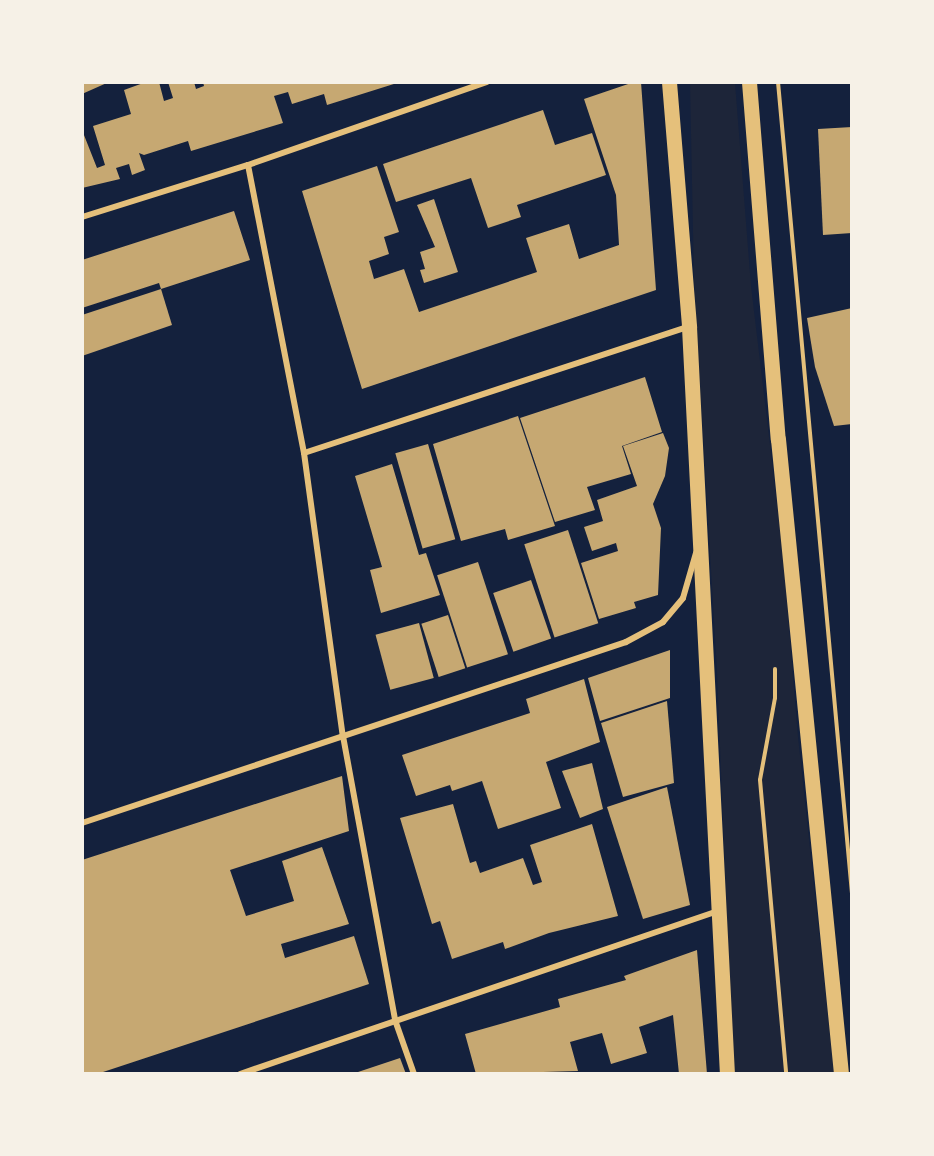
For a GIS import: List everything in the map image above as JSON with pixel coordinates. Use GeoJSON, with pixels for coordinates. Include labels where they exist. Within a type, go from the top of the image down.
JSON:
{"type":"FeatureCollection","features":[{"type":"Feature","properties":{"kind":"main road"},"geometry":{"type":"LineString","coordinates":[[669,82],[689,327],[727,1074]]}},
{"type":"Feature","properties":{"kind":"main road"},"geometry":{"type":"LineString","coordinates":[[749,82],[778,439],[841,1074]]}},
{"type":"Feature","properties":{"kind":"street"},"geometry":{"type":"LineString","coordinates":[[82,217],[248,165],[483,83]]}},
{"type":"Feature","properties":{"kind":"street"},"geometry":{"type":"LineString","coordinates":[[248,165],[304,453],[343,735],[395,1020],[414,1074]]}},
{"type":"Feature","properties":{"kind":"street"},"geometry":{"type":"LineString","coordinates":[[304,453],[689,327]]}},
{"type":"Feature","properties":{"kind":"street"},"geometry":{"type":"LineString","coordinates":[[82,823],[626,642],[654,627],[683,598],[700,538]]}},
{"type":"Feature","properties":{"kind":"street"},"geometry":{"type":"LineString","coordinates":[[240,1074],[718,911]]}},
{"type":"Feature","properties":{"kind":"path"},"geometry":{"type":"LineString","coordinates":[[777,82],[852,894]]}},
{"type":"Feature","properties":{"kind":"path"},"geometry":{"type":"LineString","coordinates":[[774,663],[775,698],[760,780],[786,1074]]}},
{"type":"Feature","properties":{"kind":"shaded area"},"geometry":{"type":"Polygon","coordinates":[[[690,83],[735,83],[751,286],[783,554],[798,737],[834,1073],[733,1073],[717,671],[694,281],[690,83]]]}},
{"type":"Feature","properties":{"kind":"building"},"geometry":{"type":"Polygon","coordinates":[[[82,82],[109,82],[82,94],[82,82]]]}},
{"type":"Feature","properties":{"kind":"building"},"geometry":{"type":"Polygon","coordinates":[[[146,82],[159,82],[164,101],[173,98],[168,82],[194,82],[196,89],[204,86],[203,82],[397,83],[327,105],[324,94],[292,104],[288,92],[274,96],[283,123],[191,151],[188,141],[144,155],[139,153],[145,170],[132,175],[129,164],[116,168],[120,179],[82,188],[82,130],[97,168],[105,165],[93,126],[131,114],[124,90],[146,82]]]}},
{"type":"Feature","properties":{"kind":"building"},"geometry":{"type":"Polygon","coordinates":[[[634,82],[641,82],[656,290],[362,389],[302,191],[377,166],[399,232],[384,237],[389,254],[369,261],[374,279],[404,269],[419,312],[537,272],[526,238],[569,224],[579,259],[619,245],[616,195],[584,99],[634,82]]]}},
{"type":"Feature","properties":{"kind":"building"},"geometry":{"type":"Polygon","coordinates":[[[543,110],[555,145],[592,133],[606,175],[517,205],[521,217],[488,228],[471,178],[396,202],[383,164],[543,110]]]}},
{"type":"Feature","properties":{"kind":"building"},"geometry":{"type":"Polygon","coordinates":[[[852,127],[852,233],[823,235],[818,129],[852,127]]]}},
{"type":"Feature","properties":{"kind":"building"},"geometry":{"type":"Polygon","coordinates":[[[434,199],[458,272],[424,283],[420,270],[425,269],[420,252],[435,247],[417,205],[434,199]]]}},
{"type":"Feature","properties":{"kind":"building"},"geometry":{"type":"Polygon","coordinates":[[[234,211],[250,260],[161,289],[159,283],[82,308],[82,260],[234,211]]]}},
{"type":"Feature","properties":{"kind":"building"},"geometry":{"type":"Polygon","coordinates":[[[161,289],[172,325],[82,356],[82,315],[161,289]]]}},
{"type":"Feature","properties":{"kind":"building"},"geometry":{"type":"Polygon","coordinates":[[[852,308],[852,424],[834,426],[815,367],[807,318],[852,308]]]}},
{"type":"Feature","properties":{"kind":"building"},"geometry":{"type":"Polygon","coordinates":[[[645,377],[662,432],[622,446],[631,474],[587,487],[595,510],[555,522],[520,418],[645,377]]]}},
{"type":"Feature","properties":{"kind":"building"},"geometry":{"type":"Polygon","coordinates":[[[518,416],[555,526],[508,540],[505,529],[461,541],[433,444],[518,416]]]}},
{"type":"Feature","properties":{"kind":"building"},"geometry":{"type":"Polygon","coordinates":[[[663,433],[669,448],[665,476],[653,504],[661,528],[658,595],[634,602],[636,608],[599,619],[581,563],[618,551],[616,543],[592,551],[584,527],[603,521],[597,500],[637,486],[623,446],[663,433]]]}},
{"type":"Feature","properties":{"kind":"building"},"geometry":{"type":"Polygon","coordinates":[[[428,444],[455,539],[423,549],[395,453],[428,444]]]}},
{"type":"Feature","properties":{"kind":"building"},"geometry":{"type":"Polygon","coordinates":[[[392,464],[419,555],[426,553],[440,595],[381,613],[370,570],[382,567],[355,476],[392,464]]]}},
{"type":"Feature","properties":{"kind":"building"},"geometry":{"type":"Polygon","coordinates":[[[568,530],[598,623],[555,637],[524,544],[568,530]]]}},
{"type":"Feature","properties":{"kind":"building"},"geometry":{"type":"Polygon","coordinates":[[[478,562],[508,654],[467,668],[437,575],[478,562]]]}},
{"type":"Feature","properties":{"kind":"building"},"geometry":{"type":"Polygon","coordinates":[[[531,580],[551,639],[513,652],[493,593],[531,580]]]}},
{"type":"Feature","properties":{"kind":"building"},"geometry":{"type":"Polygon","coordinates":[[[448,615],[465,668],[439,677],[421,624],[448,615]]]}},
{"type":"Feature","properties":{"kind":"building"},"geometry":{"type":"Polygon","coordinates":[[[419,623],[434,678],[390,690],[376,635],[419,623]]]}},
{"type":"Feature","properties":{"kind":"building"},"geometry":{"type":"Polygon","coordinates":[[[670,650],[670,698],[600,721],[588,678],[670,650]]]}},
{"type":"Feature","properties":{"kind":"building"},"geometry":{"type":"Polygon","coordinates":[[[584,679],[600,742],[546,762],[561,808],[498,829],[482,781],[452,791],[450,785],[416,796],[402,755],[530,713],[526,699],[584,679]]]}},
{"type":"Feature","properties":{"kind":"building"},"geometry":{"type":"Polygon","coordinates":[[[667,701],[674,783],[623,797],[601,723],[667,701]]]}},
{"type":"Feature","properties":{"kind":"building"},"geometry":{"type":"Polygon","coordinates":[[[592,763],[603,809],[580,818],[562,771],[592,763]]]}},
{"type":"Feature","properties":{"kind":"building"},"geometry":{"type":"Polygon","coordinates":[[[342,776],[349,831],[230,870],[246,916],[294,901],[282,861],[322,847],[349,924],[281,944],[285,958],[354,936],[369,984],[97,1074],[82,1074],[82,860],[342,776]]]}},
{"type":"Feature","properties":{"kind":"building"},"geometry":{"type":"Polygon","coordinates":[[[667,787],[690,905],[643,919],[607,807],[667,787]]]}},
{"type":"Feature","properties":{"kind":"building"},"geometry":{"type":"Polygon","coordinates":[[[453,804],[470,863],[476,861],[480,873],[523,858],[533,885],[542,882],[530,845],[592,824],[618,916],[549,933],[505,949],[503,942],[452,959],[440,921],[432,924],[400,818],[453,804]]]}},
{"type":"Feature","properties":{"kind":"building"},"geometry":{"type":"Polygon","coordinates":[[[697,950],[707,1074],[679,1074],[673,1015],[639,1027],[647,1053],[611,1064],[602,1033],[570,1042],[578,1071],[476,1074],[465,1034],[560,1007],[558,999],[626,980],[624,976],[697,950]]]}},
{"type":"Feature","properties":{"kind":"building"},"geometry":{"type":"Polygon","coordinates":[[[400,1058],[406,1074],[355,1074],[355,1073],[400,1058]]]}}]}
